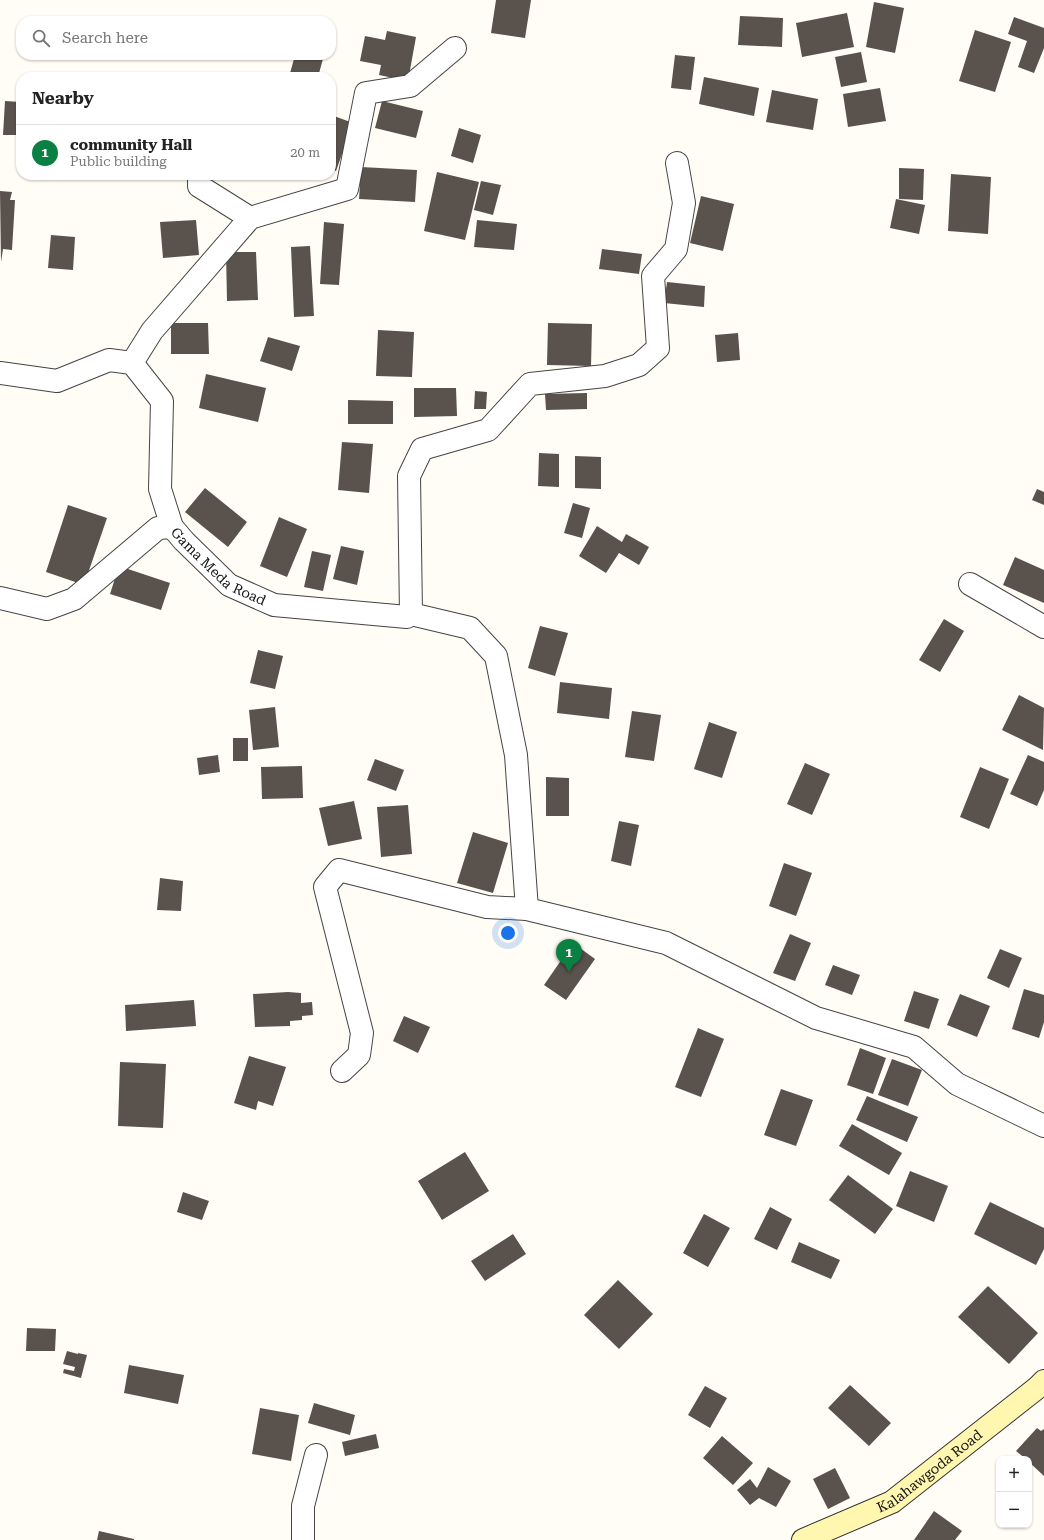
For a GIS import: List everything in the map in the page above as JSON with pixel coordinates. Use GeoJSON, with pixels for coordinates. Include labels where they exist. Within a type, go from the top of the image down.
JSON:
{"type":"FeatureCollection","features":[{"type":"Feature","properties":{"kind":"street"},"geometry":{"type":"LineString","coordinates":[[0,373],[57,381],[109,360],[132,363],[152,331],[250,218],[347,189],[366,93],[410,86],[455,48]]}},
{"type":"Feature","properties":{"kind":"street"},"geometry":{"type":"LineString","coordinates":[[411,614],[409,476],[422,449],[488,430],[530,384],[605,376],[639,364],[658,348],[653,276],[676,250],[684,203],[677,163]]}},
{"type":"Feature","properties":{"kind":"street"},"geometry":{"type":"LineString","coordinates":[[199,180],[199,186],[250,218]]}},
{"type":"Feature","properties":{"kind":"street","name":"Gama Meda Road"},"geometry":{"type":"LineString","coordinates":[[132,363],[162,401],[160,489],[172,528],[229,585],[274,605],[407,617],[411,614],[470,628],[496,656],[516,755],[527,909]]}},
{"type":"Feature","properties":{"kind":"street"},"geometry":{"type":"LineString","coordinates":[[0,598],[47,609],[74,600],[158,528],[172,528]]}},
{"type":"Feature","properties":{"kind":"street"},"geometry":{"type":"LineString","coordinates":[[970,584],[1044,627]]}},
{"type":"Feature","properties":{"kind":"street"},"geometry":{"type":"LineString","coordinates":[[342,1071],[359,1055],[362,1033],[325,887],[339,870],[487,907],[527,909],[666,943],[816,1018],[914,1047],[957,1084],[1044,1126]]}},
{"type":"Feature","properties":{"kind":"street","name":"Kalahawgoda Road"},"geometry":{"type":"LineString","coordinates":[[803,1540],[892,1502],[1044,1381]]}},
{"type":"Feature","properties":{"kind":"street"},"geometry":{"type":"LineString","coordinates":[[303,1540],[303,1506],[316,1455]]}},
{"type":"Feature","properties":{"kind":"building"},"geometry":{"type":"Polygon","coordinates":[[[496,0],[531,0],[525,38],[491,33],[496,0]]]}},
{"type":"Feature","properties":{"kind":"building"},"geometry":{"type":"Polygon","coordinates":[[[874,2],[904,8],[895,53],[866,47],[874,2]]]}},
{"type":"Feature","properties":{"kind":"building"},"geometry":{"type":"Polygon","coordinates":[[[847,13],[854,47],[802,57],[796,23],[847,13]]]}},
{"type":"Feature","properties":{"kind":"building"},"geometry":{"type":"Polygon","coordinates":[[[740,16],[783,18],[782,47],[738,45],[740,16]]]}},
{"type":"Feature","properties":{"kind":"building"},"geometry":{"type":"Polygon","coordinates":[[[1014,17],[1044,28],[1044,48],[1034,73],[1018,67],[1027,41],[1008,34],[1014,17]]]}},
{"type":"Feature","properties":{"kind":"building"},"geometry":{"type":"Polygon","coordinates":[[[975,30],[1011,42],[995,92],[959,81],[975,30]]]}},
{"type":"Feature","properties":{"kind":"building"},"geometry":{"type":"Polygon","coordinates":[[[387,31],[416,37],[408,81],[379,75],[381,65],[360,61],[365,36],[385,40],[387,31]]]}},
{"type":"Feature","properties":{"kind":"building"},"geometry":{"type":"Polygon","coordinates":[[[861,52],[867,82],[841,87],[835,57],[861,52]]]}},
{"type":"Feature","properties":{"kind":"building"},"geometry":{"type":"Polygon","coordinates":[[[675,55],[695,57],[691,90],[671,88],[675,55]]]}},
{"type":"Feature","properties":{"kind":"building"},"geometry":{"type":"Polygon","coordinates":[[[294,60],[323,60],[319,72],[290,72],[294,60]]]}},
{"type":"Feature","properties":{"kind":"building"},"geometry":{"type":"Polygon","coordinates":[[[704,77],[759,88],[754,116],[699,104],[704,77]]]}},
{"type":"Feature","properties":{"kind":"building"},"geometry":{"type":"Polygon","coordinates":[[[880,88],[886,121],[848,127],[843,94],[880,88]]]}},
{"type":"Feature","properties":{"kind":"building"},"geometry":{"type":"Polygon","coordinates":[[[772,90],[818,99],[813,130],[766,122],[772,90]]]}},
{"type":"Feature","properties":{"kind":"building"},"geometry":{"type":"Polygon","coordinates":[[[5,101],[16,102],[16,135],[3,135],[5,101]]]}},
{"type":"Feature","properties":{"kind":"building"},"geometry":{"type":"Polygon","coordinates":[[[382,101],[423,111],[416,138],[375,128],[382,101]]]}},
{"type":"Feature","properties":{"kind":"building"},"geometry":{"type":"Polygon","coordinates":[[[336,117],[353,123],[336,171],[336,117]]]}},
{"type":"Feature","properties":{"kind":"building"},"geometry":{"type":"Polygon","coordinates":[[[459,128],[481,135],[473,163],[451,156],[459,128]]]}},
{"type":"Feature","properties":{"kind":"building"},"geometry":{"type":"Polygon","coordinates":[[[361,167],[417,170],[415,202],[359,199],[361,167]]]}},
{"type":"Feature","properties":{"kind":"building"},"geometry":{"type":"Polygon","coordinates":[[[899,168],[924,169],[923,200],[899,199],[899,168]]]}},
{"type":"Feature","properties":{"kind":"building"},"geometry":{"type":"Polygon","coordinates":[[[437,172],[479,182],[465,240],[424,231],[437,172]]]}},
{"type":"Feature","properties":{"kind":"building"},"geometry":{"type":"Polygon","coordinates":[[[951,174],[991,177],[988,234],[948,231],[951,174]]]}},
{"type":"Feature","properties":{"kind":"building"},"geometry":{"type":"Polygon","coordinates":[[[481,181],[501,185],[493,215],[474,210],[481,181]]]}},
{"type":"Feature","properties":{"kind":"building"},"geometry":{"type":"Polygon","coordinates":[[[0,191],[12,192],[10,200],[15,200],[12,250],[3,249],[1,262],[0,191]]]}},
{"type":"Feature","properties":{"kind":"building"},"geometry":{"type":"Polygon","coordinates":[[[701,196],[734,204],[723,251],[690,243],[701,196]]]}},
{"type":"Feature","properties":{"kind":"building"},"geometry":{"type":"Polygon","coordinates":[[[896,199],[925,205],[919,234],[890,228],[896,199]]]}},
{"type":"Feature","properties":{"kind":"building"},"geometry":{"type":"Polygon","coordinates":[[[196,220],[199,255],[163,258],[160,222],[196,220]]]}},
{"type":"Feature","properties":{"kind":"building"},"geometry":{"type":"Polygon","coordinates":[[[477,220],[517,224],[514,250],[474,247],[477,220]]]}},
{"type":"Feature","properties":{"kind":"building"},"geometry":{"type":"Polygon","coordinates":[[[324,222],[344,224],[339,285],[320,284],[324,222]]]}},
{"type":"Feature","properties":{"kind":"building"},"geometry":{"type":"Polygon","coordinates":[[[51,235],[75,237],[73,270],[48,268],[51,235]]]}},
{"type":"Feature","properties":{"kind":"building"},"geometry":{"type":"Polygon","coordinates":[[[310,246],[314,316],[294,317],[291,247],[310,246]]]}},
{"type":"Feature","properties":{"kind":"building"},"geometry":{"type":"Polygon","coordinates":[[[602,249],[642,254],[639,274],[599,269],[602,249]]]}},
{"type":"Feature","properties":{"kind":"building"},"geometry":{"type":"Polygon","coordinates":[[[226,252],[256,252],[258,300],[227,301],[226,252]]]}},
{"type":"Feature","properties":{"kind":"building"},"geometry":{"type":"Polygon","coordinates":[[[667,282],[705,286],[704,307],[664,303],[667,282]]]}},
{"type":"Feature","properties":{"kind":"building"},"geometry":{"type":"Polygon","coordinates":[[[171,323],[208,323],[209,354],[171,354],[171,323]]]}},
{"type":"Feature","properties":{"kind":"building"},"geometry":{"type":"Polygon","coordinates":[[[548,323],[592,324],[591,366],[547,365],[548,323]]]}},
{"type":"Feature","properties":{"kind":"building"},"geometry":{"type":"Polygon","coordinates":[[[378,330],[414,332],[412,377],[376,376],[378,330]]]}},
{"type":"Feature","properties":{"kind":"building"},"geometry":{"type":"Polygon","coordinates":[[[738,333],[740,360],[717,362],[715,335],[738,333]]]}},
{"type":"Feature","properties":{"kind":"building"},"geometry":{"type":"Polygon","coordinates":[[[268,337],[300,346],[292,371],[260,361],[268,337]]]}},
{"type":"Feature","properties":{"kind":"building"},"geometry":{"type":"Polygon","coordinates":[[[206,374],[266,388],[258,422],[199,408],[206,374]]]}},
{"type":"Feature","properties":{"kind":"building"},"geometry":{"type":"Polygon","coordinates":[[[414,388],[456,388],[457,416],[414,417],[414,388]]]}},
{"type":"Feature","properties":{"kind":"building"},"geometry":{"type":"Polygon","coordinates":[[[475,391],[487,392],[486,409],[474,409],[475,391]]]}},
{"type":"Feature","properties":{"kind":"building"},"geometry":{"type":"Polygon","coordinates":[[[587,393],[587,409],[546,410],[545,394],[587,393]]]}},
{"type":"Feature","properties":{"kind":"building"},"geometry":{"type":"Polygon","coordinates":[[[348,400],[393,401],[393,424],[348,424],[348,400]]]}},
{"type":"Feature","properties":{"kind":"building"},"geometry":{"type":"Polygon","coordinates":[[[342,442],[373,444],[369,493],[338,490],[342,442]]]}},
{"type":"Feature","properties":{"kind":"building"},"geometry":{"type":"Polygon","coordinates":[[[539,453],[559,454],[559,487],[538,486],[539,453]]]}},
{"type":"Feature","properties":{"kind":"building"},"geometry":{"type":"Polygon","coordinates":[[[575,456],[601,457],[601,489],[575,488],[575,456]]]}},
{"type":"Feature","properties":{"kind":"building"},"geometry":{"type":"Polygon","coordinates":[[[205,488],[247,522],[228,547],[185,512],[205,488]]]}},
{"type":"Feature","properties":{"kind":"building"},"geometry":{"type":"Polygon","coordinates":[[[1037,489],[1044,492],[1044,505],[1032,500],[1037,489]]]}},
{"type":"Feature","properties":{"kind":"building"},"geometry":{"type":"Polygon","coordinates":[[[573,503],[590,508],[582,538],[564,533],[573,503]]]}},
{"type":"Feature","properties":{"kind":"building"},"geometry":{"type":"Polygon","coordinates":[[[68,505],[107,518],[84,585],[46,572],[68,505]]]}},
{"type":"Feature","properties":{"kind":"building"},"geometry":{"type":"Polygon","coordinates":[[[279,517],[307,529],[287,577],[260,566],[279,517]]]}},
{"type":"Feature","properties":{"kind":"building"},"geometry":{"type":"Polygon","coordinates":[[[597,526],[622,542],[626,534],[649,547],[639,565],[619,553],[606,573],[579,556],[597,526]]]}},
{"type":"Feature","properties":{"kind":"building"},"geometry":{"type":"Polygon","coordinates":[[[341,546],[364,551],[357,585],[333,579],[341,546]]]}},
{"type":"Feature","properties":{"kind":"building"},"geometry":{"type":"Polygon","coordinates":[[[312,551],[331,555],[323,591],[304,587],[312,551]]]}},
{"type":"Feature","properties":{"kind":"building"},"geometry":{"type":"Polygon","coordinates":[[[1015,557],[1044,570],[1044,603],[1003,585],[1015,557]]]}},
{"type":"Feature","properties":{"kind":"building"},"geometry":{"type":"Polygon","coordinates":[[[119,566],[170,583],[161,610],[110,594],[119,566]]]}},
{"type":"Feature","properties":{"kind":"building"},"geometry":{"type":"Polygon","coordinates":[[[944,619],[964,631],[940,672],[919,660],[944,619]]]}},
{"type":"Feature","properties":{"kind":"building"},"geometry":{"type":"Polygon","coordinates":[[[540,626],[568,633],[555,676],[528,668],[540,626]]]}},
{"type":"Feature","properties":{"kind":"building"},"geometry":{"type":"Polygon","coordinates":[[[258,650],[283,656],[275,689],[250,683],[258,650]]]}},
{"type":"Feature","properties":{"kind":"building"},"geometry":{"type":"Polygon","coordinates":[[[560,682],[612,688],[609,719],[557,713],[560,682]]]}},
{"type":"Feature","properties":{"kind":"building"},"geometry":{"type":"Polygon","coordinates":[[[1019,695],[1044,708],[1043,750],[1002,730],[1019,695]]]}},
{"type":"Feature","properties":{"kind":"building"},"geometry":{"type":"Polygon","coordinates":[[[275,707],[279,747],[253,750],[249,710],[275,707]]]}},
{"type":"Feature","properties":{"kind":"building"},"geometry":{"type":"Polygon","coordinates":[[[632,711],[661,715],[654,761],[625,757],[632,711]]]}},
{"type":"Feature","properties":{"kind":"building"},"geometry":{"type":"Polygon","coordinates":[[[709,722],[737,732],[722,778],[694,769],[709,722]]]}},
{"type":"Feature","properties":{"kind":"building"},"geometry":{"type":"Polygon","coordinates":[[[233,738],[248,738],[248,761],[233,761],[233,738]]]}},
{"type":"Feature","properties":{"kind":"building"},"geometry":{"type":"Polygon","coordinates":[[[218,755],[220,772],[199,775],[197,758],[218,755]]]}},
{"type":"Feature","properties":{"kind":"building"},"geometry":{"type":"Polygon","coordinates":[[[1028,755],[1044,762],[1044,790],[1037,806],[1010,794],[1028,755]]]}},
{"type":"Feature","properties":{"kind":"building"},"geometry":{"type":"Polygon","coordinates":[[[375,759],[404,770],[396,791],[367,780],[375,759]]]}},
{"type":"Feature","properties":{"kind":"building"},"geometry":{"type":"Polygon","coordinates":[[[805,763],[830,774],[812,815],[787,804],[805,763]]]}},
{"type":"Feature","properties":{"kind":"building"},"geometry":{"type":"Polygon","coordinates":[[[302,766],[303,798],[262,799],[261,767],[302,766]]]}},
{"type":"Feature","properties":{"kind":"building"},"geometry":{"type":"Polygon","coordinates":[[[980,767],[1009,779],[989,829],[960,817],[980,767]]]}},
{"type":"Feature","properties":{"kind":"building"},"geometry":{"type":"Polygon","coordinates":[[[546,777],[569,778],[569,816],[546,816],[546,777]]]}},
{"type":"Feature","properties":{"kind":"building"},"geometry":{"type":"Polygon","coordinates":[[[354,801],[362,839],[328,846],[319,808],[354,801]]]}},
{"type":"Feature","properties":{"kind":"building"},"geometry":{"type":"Polygon","coordinates":[[[408,805],[412,854],[381,857],[377,807],[408,805]]]}},
{"type":"Feature","properties":{"kind":"building"},"geometry":{"type":"Polygon","coordinates":[[[619,821],[639,825],[631,866],[611,861],[619,821]]]}},
{"type":"Feature","properties":{"kind":"building"},"geometry":{"type":"Polygon","coordinates":[[[473,832],[508,843],[493,893],[457,883],[473,832]]]}},
{"type":"Feature","properties":{"kind":"building"},"geometry":{"type":"Polygon","coordinates":[[[784,863],[812,873],[796,916],[769,906],[784,863]]]}},
{"type":"Feature","properties":{"kind":"building"},"geometry":{"type":"Polygon","coordinates":[[[160,878],[183,881],[181,911],[157,910],[160,878]]]}},
{"type":"Feature","properties":{"kind":"building"},"geometry":{"type":"Polygon","coordinates":[[[790,934],[811,943],[795,981],[773,973],[790,934]]]}},
{"type":"Feature","properties":{"kind":"building"},"geometry":{"type":"Polygon","coordinates":[[[573,943],[595,959],[566,1000],[544,985],[573,943]]]}},
{"type":"Feature","properties":{"kind":"building"},"geometry":{"type":"Polygon","coordinates":[[[1000,949],[1022,958],[1009,988],[987,978],[1000,949]]]}},
{"type":"Feature","properties":{"kind":"building"},"geometry":{"type":"Polygon","coordinates":[[[833,965],[860,975],[852,995],[825,985],[833,965]]]}},
{"type":"Feature","properties":{"kind":"building"},"geometry":{"type":"Polygon","coordinates":[[[1024,989],[1044,995],[1044,1022],[1039,1038],[1012,1029],[1024,989]]]}},
{"type":"Feature","properties":{"kind":"building"},"geometry":{"type":"Polygon","coordinates":[[[914,991],[939,999],[929,1029],[904,1021],[914,991]]]}},
{"type":"Feature","properties":{"kind":"building"},"geometry":{"type":"Polygon","coordinates":[[[288,992],[301,993],[301,1003],[312,1002],[313,1015],[302,1016],[302,1020],[290,1021],[290,1026],[255,1027],[253,994],[288,992]]]}},
{"type":"Feature","properties":{"kind":"building"},"geometry":{"type":"Polygon","coordinates":[[[960,994],[990,1006],[977,1037],[947,1025],[960,994]]]}},
{"type":"Feature","properties":{"kind":"building"},"geometry":{"type":"Polygon","coordinates":[[[194,1000],[196,1026],[126,1031],[125,1005],[194,1000]]]}},
{"type":"Feature","properties":{"kind":"building"},"geometry":{"type":"Polygon","coordinates":[[[404,1016],[430,1027],[418,1053],[393,1041],[404,1016]]]}},
{"type":"Feature","properties":{"kind":"building"},"geometry":{"type":"Polygon","coordinates":[[[698,1028],[724,1039],[701,1097],[675,1087],[698,1028]]]}},
{"type":"Feature","properties":{"kind":"building"},"geometry":{"type":"Polygon","coordinates":[[[860,1048],[886,1058],[873,1094],[847,1085],[860,1048]]]}},
{"type":"Feature","properties":{"kind":"building"},"geometry":{"type":"Polygon","coordinates":[[[249,1056],[286,1067],[273,1106],[258,1101],[256,1110],[234,1103],[249,1056]]]}},
{"type":"Feature","properties":{"kind":"building"},"geometry":{"type":"Polygon","coordinates":[[[892,1059],[922,1070],[908,1106],[878,1095],[892,1059]]]}},
{"type":"Feature","properties":{"kind":"building"},"geometry":{"type":"Polygon","coordinates":[[[120,1062],[166,1064],[163,1128],[118,1126],[120,1062]]]}},
{"type":"Feature","properties":{"kind":"building"},"geometry":{"type":"Polygon","coordinates":[[[781,1089],[813,1100],[796,1146],[764,1135],[781,1089]]]}},
{"type":"Feature","properties":{"kind":"building"},"geometry":{"type":"Polygon","coordinates":[[[867,1096],[918,1117],[907,1142],[856,1120],[867,1096]]]}},
{"type":"Feature","properties":{"kind":"building"},"geometry":{"type":"Polygon","coordinates":[[[852,1124],[902,1153],[889,1175],[839,1146],[852,1124]]]}},
{"type":"Feature","properties":{"kind":"building"},"geometry":{"type":"Polygon","coordinates":[[[465,1152],[489,1191],[442,1220],[418,1181],[465,1152]]]}},
{"type":"Feature","properties":{"kind":"building"},"geometry":{"type":"Polygon","coordinates":[[[910,1171],[948,1186],[934,1222],[896,1206],[910,1171]]]}},
{"type":"Feature","properties":{"kind":"building"},"geometry":{"type":"Polygon","coordinates":[[[848,1175],[893,1209],[875,1234],[829,1200],[848,1175]]]}},
{"type":"Feature","properties":{"kind":"building"},"geometry":{"type":"Polygon","coordinates":[[[183,1192],[209,1201],[202,1220],[177,1212],[183,1192]]]}},
{"type":"Feature","properties":{"kind":"building"},"geometry":{"type":"Polygon","coordinates":[[[990,1202],[1044,1228],[1044,1249],[1036,1265],[974,1234],[990,1202]]]}},
{"type":"Feature","properties":{"kind":"building"},"geometry":{"type":"Polygon","coordinates":[[[770,1207],[792,1219],[777,1250],[754,1239],[770,1207]]]}},
{"type":"Feature","properties":{"kind":"building"},"geometry":{"type":"Polygon","coordinates":[[[704,1214],[730,1228],[708,1267],[683,1253],[704,1214]]]}},
{"type":"Feature","properties":{"kind":"building"},"geometry":{"type":"Polygon","coordinates":[[[513,1234],[526,1254],[485,1281],[471,1261],[513,1234]]]}},
{"type":"Feature","properties":{"kind":"building"},"geometry":{"type":"Polygon","coordinates":[[[799,1242],[840,1260],[831,1279],[791,1262],[799,1242]]]}},
{"type":"Feature","properties":{"kind":"building"},"geometry":{"type":"Polygon","coordinates":[[[618,1280],[653,1314],[619,1349],[584,1315],[618,1280]]]}},
{"type":"Feature","properties":{"kind":"building"},"geometry":{"type":"Polygon","coordinates":[[[988,1286],[1038,1333],[1009,1364],[958,1317],[988,1286]]]}},
{"type":"Feature","properties":{"kind":"building"},"geometry":{"type":"Polygon","coordinates":[[[27,1328],[56,1329],[55,1351],[26,1351],[27,1328]]]}},
{"type":"Feature","properties":{"kind":"building"},"geometry":{"type":"Polygon","coordinates":[[[67,1351],[87,1355],[81,1378],[63,1373],[64,1369],[74,1371],[75,1367],[63,1364],[67,1351]]]}},
{"type":"Feature","properties":{"kind":"building"},"geometry":{"type":"Polygon","coordinates":[[[129,1365],[184,1375],[178,1404],[124,1393],[129,1365]]]}},
{"type":"Feature","properties":{"kind":"building"},"geometry":{"type":"Polygon","coordinates":[[[850,1385],[891,1423],[869,1446],[828,1408],[850,1385]]]}},
{"type":"Feature","properties":{"kind":"building"},"geometry":{"type":"Polygon","coordinates":[[[705,1386],[727,1398],[710,1428],[688,1415],[705,1386]]]}},
{"type":"Feature","properties":{"kind":"building"},"geometry":{"type":"Polygon","coordinates":[[[314,1403],[355,1415],[350,1435],[308,1423],[314,1403]]]}},
{"type":"Feature","properties":{"kind":"building"},"geometry":{"type":"Polygon","coordinates":[[[260,1408],[299,1415],[291,1461],[252,1454],[260,1408]]]}},
{"type":"Feature","properties":{"kind":"building"},"geometry":{"type":"Polygon","coordinates":[[[1037,1428],[1041,1431],[1044,1429],[1044,1476],[1032,1465],[1032,1456],[1022,1456],[1016,1451],[1037,1428]]]}},
{"type":"Feature","properties":{"kind":"building"},"geometry":{"type":"Polygon","coordinates":[[[376,1434],[379,1448],[345,1456],[342,1442],[376,1434]]]}},
{"type":"Feature","properties":{"kind":"building"},"geometry":{"type":"Polygon","coordinates":[[[722,1436],[753,1463],[733,1485],[703,1458],[722,1436]]]}},
{"type":"Feature","properties":{"kind":"building"},"geometry":{"type":"Polygon","coordinates":[[[768,1467],[791,1481],[776,1507],[759,1498],[750,1505],[737,1490],[750,1479],[757,1488],[768,1467]]]}},
{"type":"Feature","properties":{"kind":"building"},"geometry":{"type":"Polygon","coordinates":[[[835,1468],[850,1498],[828,1509],[813,1479],[835,1468]]]}},
{"type":"Feature","properties":{"kind":"building"},"geometry":{"type":"Polygon","coordinates":[[[934,1511],[962,1531],[955,1540],[914,1540],[934,1511]]]}},
{"type":"Feature","properties":{"kind":"building"},"geometry":{"type":"Polygon","coordinates":[[[99,1531],[134,1539],[134,1540],[97,1540],[99,1531]]]}},
{"type":"Feature","properties":{"kind":"place","name":"community Hall"},"geometry":{"type":"Point","coordinates":[569,972]}}]}
